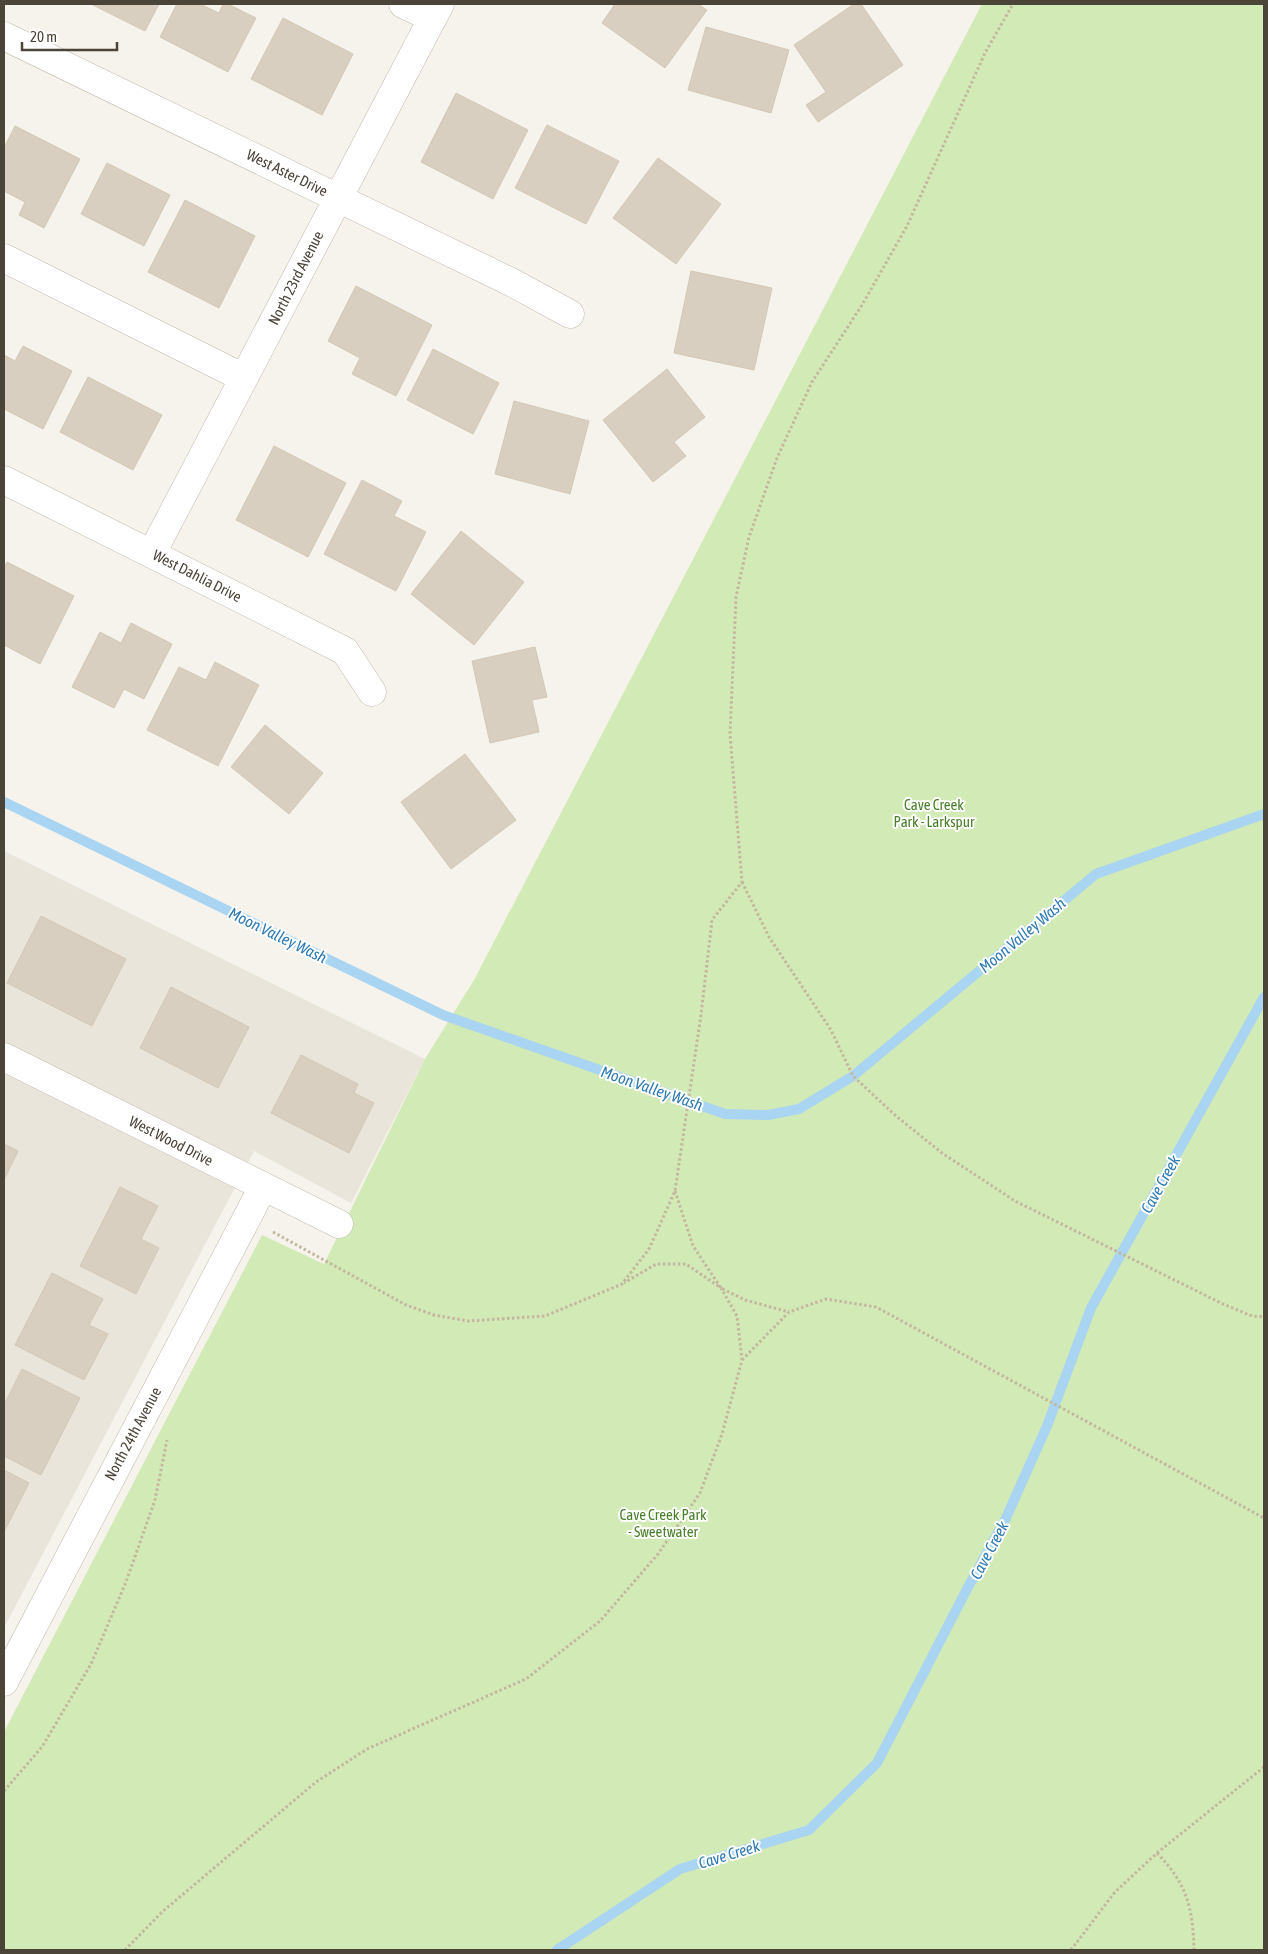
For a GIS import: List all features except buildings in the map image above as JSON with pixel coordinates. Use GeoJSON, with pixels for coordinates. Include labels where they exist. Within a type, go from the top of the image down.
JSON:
{"type":"FeatureCollection","features":[{"type":"Feature","properties":{"kind":"street"},"geometry":{"type":"LineString","coordinates":[[403,4],[436,11]]}},
{"type":"Feature","properties":{"kind":"street","name":"North 23rd Avenue"},"geometry":{"type":"LineString","coordinates":[[152,553],[436,11]]}},
{"type":"Feature","properties":{"kind":"street","name":"West Aster Drive"},"geometry":{"type":"LineString","coordinates":[[4,36],[513,283],[570,314]]}},
{"type":"Feature","properties":{"kind":"street"},"geometry":{"type":"LineString","coordinates":[[4,258],[244,378]]}},
{"type":"Feature","properties":{"kind":"street","name":"West Dahlia Drive"},"geometry":{"type":"LineString","coordinates":[[4,480],[345,651],[372,692]]}},
{"type":"Feature","properties":{"kind":"street","name":"West Wood Drive"},"geometry":{"type":"LineString","coordinates":[[4,1057],[339,1224]]}},
{"type":"Feature","properties":{"kind":"street","name":"North 24th Avenue"},"geometry":{"type":"LineString","coordinates":[[4,1682],[263,1187]]}},
{"type":"Feature","properties":{"kind":"path"},"geometry":{"type":"LineString","coordinates":[[1013,4],[985,53],[907,226],[862,305],[812,382],[778,458],[750,537],[736,597],[730,734],[742,882],[769,937],[831,1030],[853,1076],[896,1116],[942,1154],[1015,1201],[1223,1304],[1252,1316],[1264,1317]]}},
{"type":"Feature","properties":{"kind":"path"},"geometry":{"type":"LineString","coordinates":[[622,1284],[649,1250],[675,1191],[701,1015],[712,920],[742,882]]}},
{"type":"Feature","properties":{"kind":"path"},"geometry":{"type":"LineString","coordinates":[[125,1950],[162,1912],[316,1782],[367,1749],[526,1679],[600,1621],[658,1554],[700,1494],[722,1434],[742,1360],[737,1316],[693,1246],[675,1191]]}},
{"type":"Feature","properties":{"kind":"path"},"geometry":{"type":"LineString","coordinates":[[268,1239],[271,1231],[406,1305],[434,1315],[468,1321],[545,1316],[622,1284],[656,1264],[686,1264],[721,1288],[745,1300],[790,1312]]}},
{"type":"Feature","properties":{"kind":"path"},"geometry":{"type":"LineString","coordinates":[[742,1360],[790,1312],[826,1299],[876,1307],[1264,1518]]}},
{"type":"Feature","properties":{"kind":"path"},"geometry":{"type":"LineString","coordinates":[[4,1791],[42,1747],[91,1664],[126,1582],[155,1500],[168,1435]]}},
{"type":"Feature","properties":{"kind":"path"},"geometry":{"type":"LineString","coordinates":[[1071,1950],[1115,1892],[1157,1853],[1264,1767]]}},
{"type":"Feature","properties":{"kind":"path"},"geometry":{"type":"LineString","coordinates":[[1157,1853],[1175,1871],[1186,1897],[1193,1924],[1194,1950]]}},
{"type":"Feature","properties":{"kind":"shaded area"},"geometry":{"type":"Polygon","coordinates":[[[4,851],[425,1059],[351,1203],[254,1151],[4,1628],[4,851]]]}},
{"type":"Feature","properties":{"kind":"green space"},"geometry":{"type":"Polygon","coordinates":[[[982,4],[1264,4],[1264,1950],[4,1950],[4,1732],[262,1235],[324,1264],[425,1059],[474,980],[982,4]]]}},
{"type":"Feature","properties":{"kind":"waterway","name":"Moon Valley Wash"},"geometry":{"type":"LineString","coordinates":[[4,802],[443,1015],[725,1114],[768,1115],[799,1109],[853,1076],[1096,874],[1264,814]]}},
{"type":"Feature","properties":{"kind":"waterway","name":"Cave Creek"},"geometry":{"type":"LineString","coordinates":[[557,1950],[680,1869],[809,1830],[877,1763],[1006,1518],[1047,1426],[1091,1308],[1264,997]]}},
{"type":"Feature","properties":{"kind":"park label","name":"Cave Creek Park - Larkspur"},"geometry":{"type":"Point","coordinates":[934,814]}},
{"type":"Feature","properties":{"kind":"park label","name":"Cave Creek Park - Sweetwater"},"geometry":{"type":"Point","coordinates":[663,1524]}}]}
